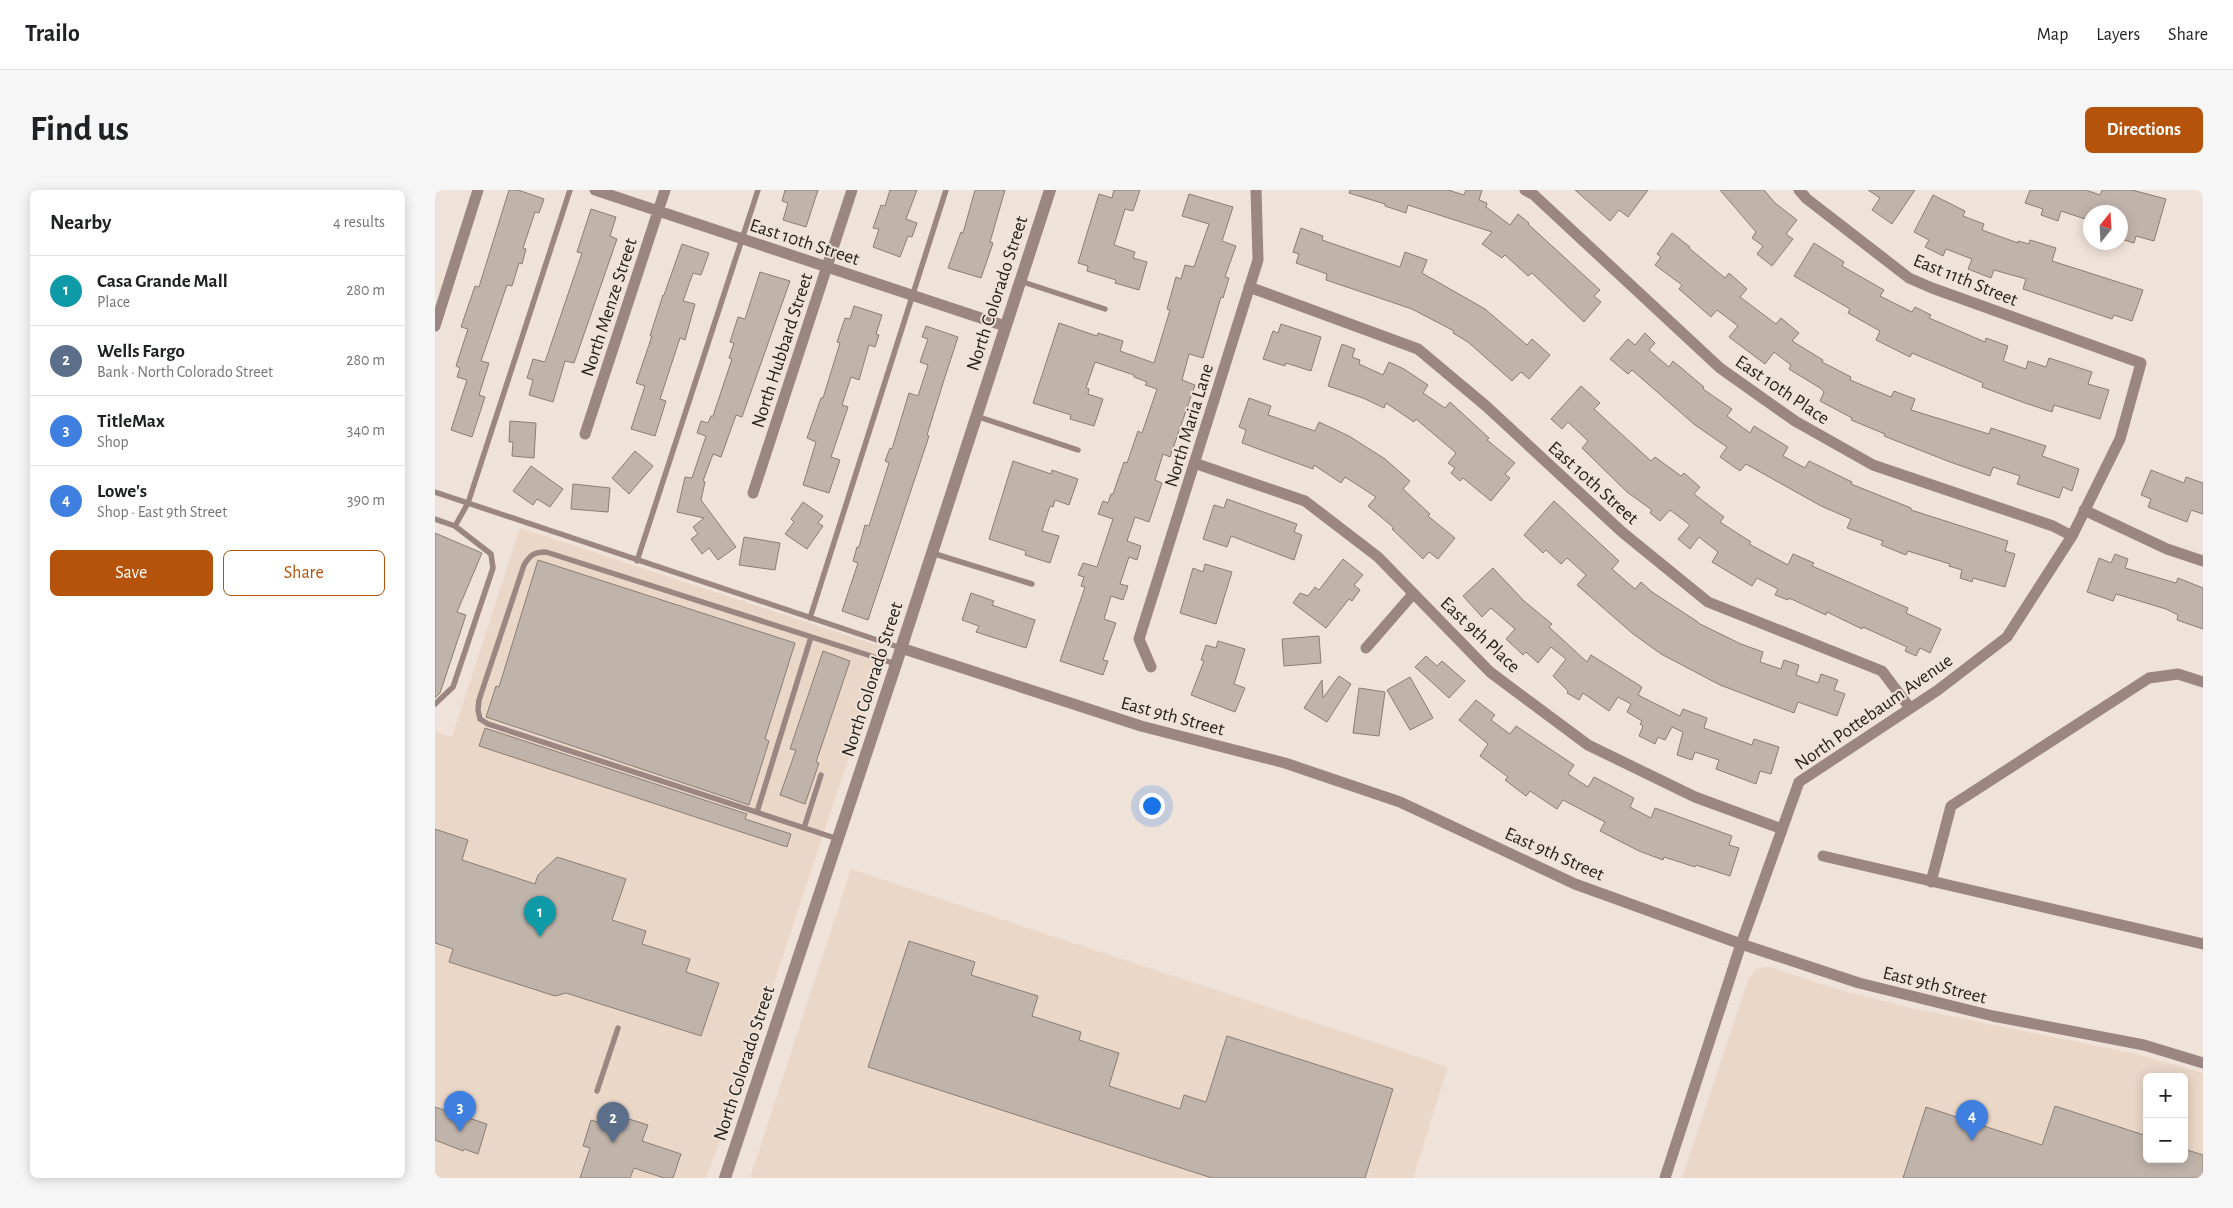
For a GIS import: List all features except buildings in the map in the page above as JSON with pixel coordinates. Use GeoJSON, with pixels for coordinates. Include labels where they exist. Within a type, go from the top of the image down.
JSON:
{"type":"FeatureCollection","features":[{"type":"Feature","properties":{"kind":"street"},"geometry":{"type":"LineString","coordinates":[[435,326],[478,190]]}},
{"type":"Feature","properties":{"kind":"street","name":"East 10th Street"},"geometry":{"type":"LineString","coordinates":[[595,190],[1005,326]]}},
{"type":"Feature","properties":{"kind":"street","name":"North Menze Street"},"geometry":{"type":"LineString","coordinates":[[585,434],[665,190]]}},
{"type":"Feature","properties":{"kind":"street","name":"North Hubbard Street"},"geometry":{"type":"LineString","coordinates":[[753,493],[852,190]]}},
{"type":"Feature","properties":{"kind":"street","name":"North Colorado Street"},"geometry":{"type":"LineString","coordinates":[[725,1178],[896,664],[1050,190]]}},
{"type":"Feature","properties":{"kind":"street","name":"North Maria Lane"},"geometry":{"type":"LineString","coordinates":[[1151,667],[1139,639],[1258,260],[1256,190]]}},
{"type":"Feature","properties":{"kind":"street","name":"East 10th Place"},"geometry":{"type":"LineString","coordinates":[[1525,190],[1534,195],[1720,368],[1795,421],[1873,465],[2053,526],[2072,536]]}},
{"type":"Feature","properties":{"kind":"street","name":"East 11th Street"},"geometry":{"type":"LineString","coordinates":[[1799,190],[1807,199],[1909,278],[2141,363]]}},
{"type":"Feature","properties":{"kind":"street","name":"East 10th Street"},"geometry":{"type":"LineString","coordinates":[[1249,287],[1418,349],[1486,406],[1622,532],[1708,602],[1882,671],[1910,708]]}},
{"type":"Feature","properties":{"kind":"street","name":"North Pottebaum Avenue"},"geometry":{"type":"LineString","coordinates":[[1665,1178],[1741,944],[1799,782],[1938,690],[2007,637],[2072,536],[2120,439],[2141,363]]}},
{"type":"Feature","properties":{"kind":"street","name":"East 9th Place"},"geometry":{"type":"LineString","coordinates":[[1194,463],[1305,501],[1377,558],[1490,672],[1588,745],[1695,797],[1783,828]]}},
{"type":"Feature","properties":{"kind":"street"},"geometry":{"type":"LineString","coordinates":[[2084,510],[2167,549],[2203,560]]}},
{"type":"Feature","properties":{"kind":"street"},"geometry":{"type":"LineString","coordinates":[[1366,648],[1413,594]]}},
{"type":"Feature","properties":{"kind":"street","name":"East 9th Street"},"geometry":{"type":"LineString","coordinates":[[901,648],[1141,726],[1285,763],[1400,802],[1575,884],[1741,944],[1859,983],[1993,1016],[2144,1045],[2203,1063]]}},
{"type":"Feature","properties":{"kind":"street"},"geometry":{"type":"LineString","coordinates":[[1931,882],[1951,806],[2149,678],[2178,674],[2203,682]]}},
{"type":"Feature","properties":{"kind":"street"},"geometry":{"type":"LineString","coordinates":[[1823,856],[2203,944]]}},
{"type":"Feature","properties":{"kind":"lane"},"geometry":{"type":"LineString","coordinates":[[455,526],[468,503],[570,190]]}},
{"type":"Feature","properties":{"kind":"lane"},"geometry":{"type":"LineString","coordinates":[[637,561],[758,190]]}},
{"type":"Feature","properties":{"kind":"lane"},"geometry":{"type":"LineString","coordinates":[[810,618],[946,190]]}},
{"type":"Feature","properties":{"kind":"lane"},"geometry":{"type":"LineString","coordinates":[[1020,281],[1105,309]]}},
{"type":"Feature","properties":{"kind":"lane"},"geometry":{"type":"LineString","coordinates":[[976,416],[1078,450]]}},
{"type":"Feature","properties":{"kind":"lane"},"geometry":{"type":"LineString","coordinates":[[435,492],[901,648]]}},
{"type":"Feature","properties":{"kind":"lane"},"geometry":{"type":"LineString","coordinates":[[435,519],[455,526],[491,554],[493,568],[453,687],[435,704]]}},
{"type":"Feature","properties":{"kind":"lane"},"geometry":{"type":"LineString","coordinates":[[838,839],[488,724],[480,719],[478,710],[479,700],[524,565],[529,557],[536,552],[553,554],[896,664]]}},
{"type":"Feature","properties":{"kind":"lane"},"geometry":{"type":"LineString","coordinates":[[932,553],[1032,584]]}},
{"type":"Feature","properties":{"kind":"lane"},"geometry":{"type":"LineString","coordinates":[[757,812],[811,636]]}},
{"type":"Feature","properties":{"kind":"lane"},"geometry":{"type":"LineString","coordinates":[[804,828],[821,775]]}},
{"type":"Feature","properties":{"kind":"lane"},"geometry":{"type":"LineString","coordinates":[[597,1091],[618,1028]]}},
{"type":"Feature","properties":{"kind":"shaded area"},"geometry":{"type":"Polygon","coordinates":[[[520,528],[885,648],[736,1098],[706,1178],[435,1178],[435,732],[452,737],[520,528]]]}},
{"type":"Feature","properties":{"kind":"shaded area"},"geometry":{"type":"Polygon","coordinates":[[[851,869],[1448,1067],[1413,1178],[750,1178],[851,869]]]}},
{"type":"Feature","properties":{"kind":"shaded area"},"geometry":{"type":"Polygon","coordinates":[[[1768,967],[1840,990],[1911,1008],[2136,1054],[2203,1073],[2203,1178],[1682,1178],[1749,978],[1757,968],[1768,967]]]}},
{"type":"Feature","properties":{"kind":"place","name":"Casa Grande Mall"},"geometry":{"type":"Point","coordinates":[540,937]}},
{"type":"Feature","properties":{"kind":"place","name":"TitleMax"},"geometry":{"type":"Point","coordinates":[460,1132]}},
{"type":"Feature","properties":{"kind":"place","name":"Lowe's"},"geometry":{"type":"Point","coordinates":[1972,1141]}},
{"type":"Feature","properties":{"kind":"place","name":"Wells Fargo"},"geometry":{"type":"Point","coordinates":[613,1143]}}]}
